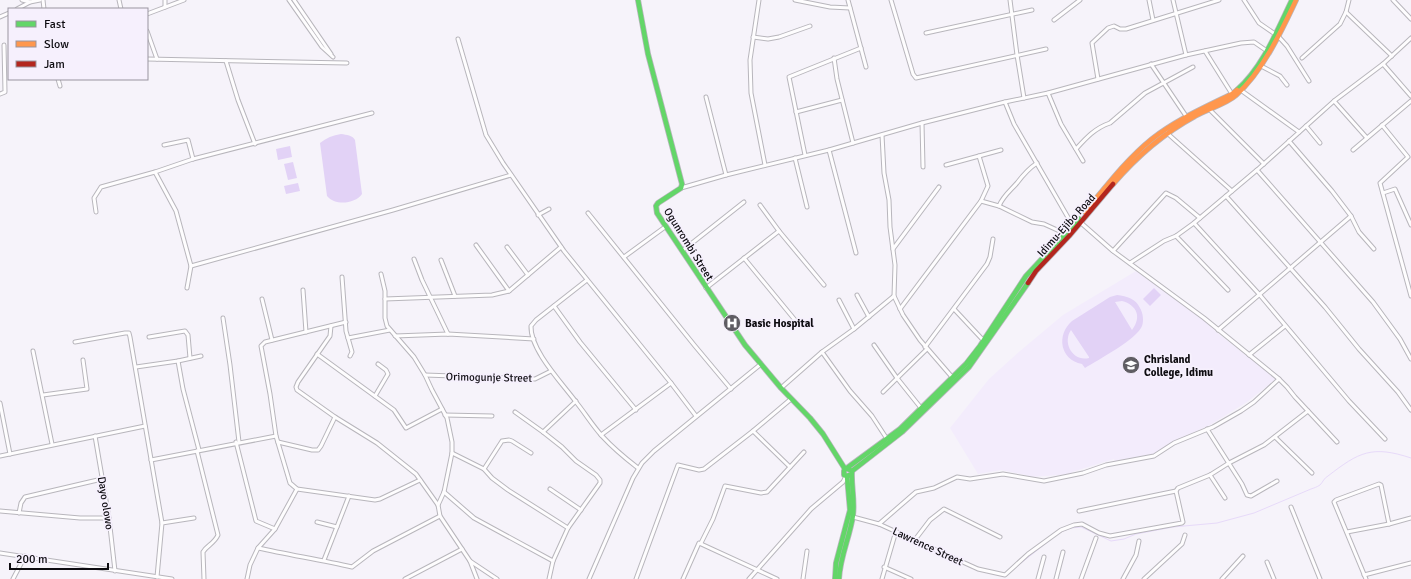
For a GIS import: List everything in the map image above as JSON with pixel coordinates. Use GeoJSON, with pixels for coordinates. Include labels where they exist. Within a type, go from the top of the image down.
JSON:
{"type":"FeatureCollection","features":[{"type":"Feature","properties":{"kind":"main road"},"geometry":{"type":"LineString","coordinates":[[638,0],[648,54],[682,184],[680,188]]}},
{"type":"Feature","properties":{"kind":"main road","name":"Idimu-Ejibo Road"},"geometry":{"type":"LineString","coordinates":[[849,475],[902,432],[969,367],[1030,279],[1069,236],[1130,164],[1154,142],[1167,133],[1196,115],[1234,97],[1242,91],[1261,66],[1277,35],[1292,0]]}},
{"type":"Feature","properties":{"kind":"main road","name":"Idimu-Ejibo Road"},"geometry":{"type":"LineString","coordinates":[[846,469],[900,429],[966,364],[1026,276],[1066,234],[1128,161],[1168,127],[1186,116],[1232,94],[1246,82],[1292,11],[1296,0]]}},
{"type":"Feature","properties":{"kind":"main road","name":"Ogunrombi Street"},"geometry":{"type":"LineString","coordinates":[[680,188],[656,206],[657,213],[665,227],[745,346],[790,398],[810,418],[823,434],[846,469]]}},
{"type":"Feature","properties":{"kind":"main road"},"geometry":{"type":"LineString","coordinates":[[835,579],[836,563],[850,510],[850,469],[846,469],[844,473],[849,475]]}},
{"type":"Feature","properties":{"kind":"main road"},"geometry":{"type":"LineString","coordinates":[[839,579],[841,555],[853,517],[854,501],[849,475]]}},
{"type":"Feature","properties":{"kind":"street"},"geometry":{"type":"LineString","coordinates":[[22,0],[30,2]]}},
{"type":"Feature","properties":{"kind":"street"},"geometry":{"type":"LineString","coordinates":[[19,8],[30,2],[40,0]]}},
{"type":"Feature","properties":{"kind":"street"},"geometry":{"type":"LineString","coordinates":[[165,0],[165,7]]}},
{"type":"Feature","properties":{"kind":"street"},"geometry":{"type":"LineString","coordinates":[[148,14],[184,0]]}},
{"type":"Feature","properties":{"kind":"street"},"geometry":{"type":"LineString","coordinates":[[289,0],[322,47],[333,57],[294,0]]}},
{"type":"Feature","properties":{"kind":"street"},"geometry":{"type":"LineString","coordinates":[[759,0],[750,60],[751,93],[765,165]]}},
{"type":"Feature","properties":{"kind":"street"},"geometry":{"type":"LineString","coordinates":[[795,0],[830,7],[850,8]]}},
{"type":"Feature","properties":{"kind":"street"},"geometry":{"type":"LineString","coordinates":[[848,0],[866,67]]}},
{"type":"Feature","properties":{"kind":"street"},"geometry":{"type":"LineString","coordinates":[[891,0],[913,74],[916,78],[1046,49]]}},
{"type":"Feature","properties":{"kind":"street"},"geometry":{"type":"LineString","coordinates":[[1010,0],[1024,98]]}},
{"type":"Feature","properties":{"kind":"street"},"geometry":{"type":"LineString","coordinates":[[1054,20],[1080,0]]}},
{"type":"Feature","properties":{"kind":"street"},"geometry":{"type":"LineString","coordinates":[[1149,0],[1153,20]]}},
{"type":"Feature","properties":{"kind":"street"},"geometry":{"type":"LineString","coordinates":[[1173,0],[1186,55]]}},
{"type":"Feature","properties":{"kind":"street"},"geometry":{"type":"LineString","coordinates":[[1098,80],[1092,43],[1108,28],[1114,26],[1120,29],[1126,28],[1219,0]]}},
{"type":"Feature","properties":{"kind":"street"},"geometry":{"type":"LineString","coordinates":[[1244,0],[1260,23],[1277,35],[1287,46],[1309,81]]}},
{"type":"Feature","properties":{"kind":"street"},"geometry":{"type":"LineString","coordinates":[[1302,58],[1336,28],[1346,12],[1349,0]]}},
{"type":"Feature","properties":{"kind":"street"},"geometry":{"type":"LineString","coordinates":[[1393,0],[1411,19]]}},
{"type":"Feature","properties":{"kind":"street"},"geometry":{"type":"LineString","coordinates":[[926,33],[1032,10]]}},
{"type":"Feature","properties":{"kind":"street"},"geometry":{"type":"LineString","coordinates":[[1346,12],[1392,56]]}},
{"type":"Feature","properties":{"kind":"street"},"geometry":{"type":"LineString","coordinates":[[753,37],[779,37],[810,26]]}},
{"type":"Feature","properties":{"kind":"street"},"geometry":{"type":"LineString","coordinates":[[148,34],[157,59]]}},
{"type":"Feature","properties":{"kind":"street"},"geometry":{"type":"LineString","coordinates":[[1130,263],[1176,236],[1194,223],[1264,164],[1334,101],[1383,64],[1411,38]]}},
{"type":"Feature","properties":{"kind":"street"},"geometry":{"type":"LineString","coordinates":[[458,39],[486,135],[511,175],[538,215],[586,280],[671,382],[696,416]]}},
{"type":"Feature","properties":{"kind":"street"},"geometry":{"type":"LineString","coordinates":[[680,188],[765,165],[829,150],[922,123],[1098,80],[1186,55],[1241,43],[1254,42],[1267,51]]}},
{"type":"Feature","properties":{"kind":"street"},"geometry":{"type":"LineString","coordinates":[[0,94],[5,92],[4,45]]}},
{"type":"Feature","properties":{"kind":"street"},"geometry":{"type":"LineString","coordinates":[[805,155],[789,77],[861,48]]}},
{"type":"Feature","properties":{"kind":"street"},"geometry":{"type":"LineString","coordinates":[[1205,51],[1232,94]]}},
{"type":"Feature","properties":{"kind":"street"},"geometry":{"type":"LineString","coordinates":[[834,58],[837,79],[853,143]]}},
{"type":"Feature","properties":{"kind":"street"},"geometry":{"type":"LineString","coordinates":[[148,59],[346,64]]}},
{"type":"Feature","properties":{"kind":"street"},"geometry":{"type":"LineString","coordinates":[[226,61],[238,100],[255,144]]}},
{"type":"Feature","properties":{"kind":"street"},"geometry":{"type":"LineString","coordinates":[[1151,64],[1162,83],[1186,116]]}},
{"type":"Feature","properties":{"kind":"street"},"geometry":{"type":"LineString","coordinates":[[1383,64],[1411,96]]}},
{"type":"Feature","properties":{"kind":"street"},"geometry":{"type":"LineString","coordinates":[[1261,66],[1280,76],[1287,85]]}},
{"type":"Feature","properties":{"kind":"street"},"geometry":{"type":"LineString","coordinates":[[1076,149],[1090,133],[1103,125],[1110,123],[1145,93],[1193,67]]}},
{"type":"Feature","properties":{"kind":"street"},"geometry":{"type":"LineString","coordinates":[[58,80],[60,86]]}},
{"type":"Feature","properties":{"kind":"street"},"geometry":{"type":"LineString","coordinates":[[1242,91],[1299,132]]}},
{"type":"Feature","properties":{"kind":"street"},"geometry":{"type":"LineString","coordinates":[[1048,93],[1060,124],[1083,161]]}},
{"type":"Feature","properties":{"kind":"street"},"geometry":{"type":"LineString","coordinates":[[706,97],[726,175]]}},
{"type":"Feature","properties":{"kind":"street"},"geometry":{"type":"LineString","coordinates":[[796,112],[842,100]]}},
{"type":"Feature","properties":{"kind":"street"},"geometry":{"type":"LineString","coordinates":[[1334,101],[1367,138]]}},
{"type":"Feature","properties":{"kind":"street"},"geometry":{"type":"LineString","coordinates":[[1353,150],[1411,101]]}},
{"type":"Feature","properties":{"kind":"street"},"geometry":{"type":"LineString","coordinates":[[1005,102],[1014,124],[1073,226]]}},
{"type":"Feature","properties":{"kind":"street"},"geometry":{"type":"LineString","coordinates":[[1209,109],[1264,164]]}},
{"type":"Feature","properties":{"kind":"street"},"geometry":{"type":"LineString","coordinates":[[96,212],[94,198],[101,187],[155,172],[193,159],[372,113]]}},
{"type":"Feature","properties":{"kind":"street"},"geometry":{"type":"LineString","coordinates":[[922,123],[923,167]]}},
{"type":"Feature","properties":{"kind":"street"},"geometry":{"type":"LineString","coordinates":[[1382,125],[1410,158],[1380,183],[1411,296]]}},
{"type":"Feature","properties":{"kind":"street"},"geometry":{"type":"LineString","coordinates":[[1306,126],[1320,143]]}},
{"type":"Feature","properties":{"kind":"street"},"geometry":{"type":"LineString","coordinates":[[1167,133],[1232,190]]}},
{"type":"Feature","properties":{"kind":"street"},"geometry":{"type":"LineString","coordinates":[[882,135],[884,173],[889,200],[890,227],[895,265],[894,296],[900,309],[926,348],[952,377]]}},
{"type":"Feature","properties":{"kind":"street"},"geometry":{"type":"LineString","coordinates":[[164,145],[188,140],[193,159]]}},
{"type":"Feature","properties":{"kind":"street"},"geometry":{"type":"LineString","coordinates":[[1289,142],[1332,191],[1351,216],[1359,232],[1374,248]]}},
{"type":"Feature","properties":{"kind":"street"},"geometry":{"type":"LineString","coordinates":[[829,150],[856,253]]}},
{"type":"Feature","properties":{"kind":"street"},"geometry":{"type":"LineString","coordinates":[[946,164],[1001,150]]}},
{"type":"Feature","properties":{"kind":"street"},"geometry":{"type":"LineString","coordinates":[[900,309],[981,202],[987,190],[988,182],[979,156]]}},
{"type":"Feature","properties":{"kind":"street"},"geometry":{"type":"LineString","coordinates":[[795,158],[807,207]]}},
{"type":"Feature","properties":{"kind":"street"},"geometry":{"type":"LineString","coordinates":[[999,206],[1005,195],[1016,184],[1027,169],[1037,163]]}},
{"type":"Feature","properties":{"kind":"street"},"geometry":{"type":"LineString","coordinates":[[1257,170],[1373,302],[1411,357]]}},
{"type":"Feature","properties":{"kind":"street"},"geometry":{"type":"LineString","coordinates":[[155,172],[176,211],[191,266],[187,288]]}},
{"type":"Feature","properties":{"kind":"street"},"geometry":{"type":"LineString","coordinates":[[191,266],[393,210],[511,175]]}},
{"type":"Feature","properties":{"kind":"street"},"geometry":{"type":"LineString","coordinates":[[893,249],[939,187]]}},
{"type":"Feature","properties":{"kind":"street"},"geometry":{"type":"LineString","coordinates":[[1383,193],[1395,189],[1411,225]]}},
{"type":"Feature","properties":{"kind":"street"},"geometry":{"type":"LineString","coordinates":[[1113,251],[1166,193],[1176,198],[1200,218]]}},
{"type":"Feature","properties":{"kind":"street"},"geometry":{"type":"LineString","coordinates":[[1226,196],[1325,307],[1359,349],[1398,392],[1411,410]]}},
{"type":"Feature","properties":{"kind":"street"},"geometry":{"type":"LineString","coordinates":[[682,251],[744,202]]}},
{"type":"Feature","properties":{"kind":"street"},"geometry":{"type":"LineString","coordinates":[[981,202],[999,206],[1032,222],[1044,224],[1066,234]]}},
{"type":"Feature","properties":{"kind":"street"},"geometry":{"type":"LineString","coordinates":[[760,205],[779,231],[824,285]]}},
{"type":"Feature","properties":{"kind":"street"},"geometry":{"type":"LineString","coordinates":[[538,215],[549,209]]}},
{"type":"Feature","properties":{"kind":"street"},"geometry":{"type":"LineString","coordinates":[[588,213],[731,389]]}},
{"type":"Feature","properties":{"kind":"street"},"geometry":{"type":"LineString","coordinates":[[1218,330],[1351,216]]}},
{"type":"Feature","properties":{"kind":"street"},"geometry":{"type":"LineString","coordinates":[[1080,222],[1113,251],[1218,330],[1279,379],[1337,442]]}},
{"type":"Feature","properties":{"kind":"street"},"geometry":{"type":"LineString","coordinates":[[1194,223],[1259,294],[1349,401],[1385,439]]}},
{"type":"Feature","properties":{"kind":"street"},"geometry":{"type":"LineString","coordinates":[[624,257],[665,227]]}},
{"type":"Feature","properties":{"kind":"street"},"geometry":{"type":"LineString","coordinates":[[706,288],[779,231]]}},
{"type":"Feature","properties":{"kind":"street"},"geometry":{"type":"LineString","coordinates":[[1176,236],[1228,290]]}},
{"type":"Feature","properties":{"kind":"street"},"geometry":{"type":"LineString","coordinates":[[883,392],[926,348],[987,264],[990,257],[993,239]]}},
{"type":"Feature","properties":{"kind":"street"},"geometry":{"type":"LineString","coordinates":[[476,245],[509,291]]}},
{"type":"Feature","properties":{"kind":"street"},"geometry":{"type":"LineString","coordinates":[[507,247],[528,275]]}},
{"type":"Feature","properties":{"kind":"street"},"geometry":{"type":"LineString","coordinates":[[385,299],[492,295],[509,291],[561,247]]}},
{"type":"Feature","properties":{"kind":"street"},"geometry":{"type":"LineString","coordinates":[[744,258],[795,320]]}},
{"type":"Feature","properties":{"kind":"street"},"geometry":{"type":"LineString","coordinates":[[414,259],[422,280],[448,334]]}},
{"type":"Feature","properties":{"kind":"street"},"geometry":{"type":"LineString","coordinates":[[441,260],[455,296]]}},
{"type":"Feature","properties":{"kind":"street"},"geometry":{"type":"LineString","coordinates":[[381,274],[385,291],[385,318],[387,326],[414,357],[425,375],[445,415],[452,442],[452,453],[444,492],[438,504]]}},
{"type":"Feature","properties":{"kind":"street"},"geometry":{"type":"LineString","coordinates":[[342,277],[348,338],[352,352],[350,356]]}},
{"type":"Feature","properties":{"kind":"street"},"geometry":{"type":"LineString","coordinates":[[586,280],[543,314],[531,326],[534,339],[542,357],[551,371],[576,401],[601,435],[617,452],[638,468]]}},
{"type":"Feature","properties":{"kind":"street"},"geometry":{"type":"LineString","coordinates":[[303,290],[306,332]]}},
{"type":"Feature","properties":{"kind":"street"},"geometry":{"type":"LineString","coordinates":[[857,295],[869,317]]}},
{"type":"Feature","properties":{"kind":"street"},"geometry":{"type":"LineString","coordinates":[[781,388],[822,352],[854,329],[894,296]]}},
{"type":"Feature","properties":{"kind":"street"},"geometry":{"type":"LineString","coordinates":[[262,299],[272,340]]}},
{"type":"Feature","properties":{"kind":"street"},"geometry":{"type":"LineString","coordinates":[[839,300],[854,329]]}},
{"type":"Feature","properties":{"kind":"street"},"geometry":{"type":"LineString","coordinates":[[554,306],[580,342],[636,410]]}},
{"type":"Feature","properties":{"kind":"street"},"geometry":{"type":"LineString","coordinates":[[954,309],[983,340]]}},
{"type":"Feature","properties":{"kind":"street"},"geometry":{"type":"LineString","coordinates":[[223,318],[230,365],[238,442],[256,521],[275,529]]}},
{"type":"Feature","properties":{"kind":"street"},"geometry":{"type":"LineString","coordinates":[[346,322],[272,340],[265,342],[260,346],[270,394],[276,436],[290,483],[297,489],[380,500],[420,480]]}},
{"type":"Feature","properties":{"kind":"street"},"geometry":{"type":"LineString","coordinates":[[331,326],[330,336],[296,387],[298,392],[335,417],[377,442],[416,474],[438,504],[440,516],[470,561],[478,579]]}},
{"type":"Feature","properties":{"kind":"street"},"geometry":{"type":"LineString","coordinates":[[1249,355],[1285,326]]}},
{"type":"Feature","properties":{"kind":"street"},"geometry":{"type":"LineString","coordinates":[[348,338],[390,330]]}},
{"type":"Feature","properties":{"kind":"street"},"geometry":{"type":"LineString","coordinates":[[149,337],[184,331],[188,336],[190,358]]}},
{"type":"Feature","properties":{"kind":"street"},"geometry":{"type":"LineString","coordinates":[[75,342],[129,334],[136,367],[144,426],[162,523],[157,577]]}},
{"type":"Feature","properties":{"kind":"street"},"geometry":{"type":"LineString","coordinates":[[396,336],[448,334],[534,339]]}},
{"type":"Feature","properties":{"kind":"street"},"geometry":{"type":"LineString","coordinates":[[874,345],[897,378],[921,408]]}},
{"type":"Feature","properties":{"kind":"street"},"geometry":{"type":"LineString","coordinates":[[33,351],[52,444]]}},
{"type":"Feature","properties":{"kind":"street"},"geometry":{"type":"LineString","coordinates":[[822,352],[850,391],[872,416],[887,439]]}},
{"type":"Feature","properties":{"kind":"street"},"geometry":{"type":"LineString","coordinates":[[317,354],[394,410],[406,428],[442,408]]}},
{"type":"Feature","properties":{"kind":"street"},"geometry":{"type":"LineString","coordinates":[[136,367],[201,356]]}},
{"type":"Feature","properties":{"kind":"street"},"geometry":{"type":"LineString","coordinates":[[43,395],[87,389],[83,360]]}},
{"type":"Feature","properties":{"kind":"street"},"geometry":{"type":"LineString","coordinates":[[178,361],[183,390],[218,535],[211,545],[203,552],[204,579]]}},
{"type":"Feature","properties":{"kind":"street"},"geometry":{"type":"LineString","coordinates":[[375,396],[388,374],[386,370],[378,364]]}},
{"type":"Feature","properties":{"kind":"street"},"geometry":{"type":"LineString","coordinates":[[589,579],[633,478],[642,463],[654,450],[761,364]]}},
{"type":"Feature","properties":{"kind":"street","name":"Orimogunje Street"},"geometry":{"type":"LineString","coordinates":[[425,375],[535,379],[551,371]]}},
{"type":"Feature","properties":{"kind":"street"},"geometry":{"type":"LineString","coordinates":[[879,524],[916,492],[934,488],[957,477],[970,479],[1003,474],[1044,481],[1083,473],[1106,465],[1154,456],[1174,443],[1207,429],[1241,411],[1254,402],[1279,379]]}},
{"type":"Feature","properties":{"kind":"street"},"geometry":{"type":"LineString","coordinates":[[601,435],[671,382]]}},
{"type":"Feature","properties":{"kind":"street"},"geometry":{"type":"LineString","coordinates":[[636,579],[678,465],[701,470],[753,431],[790,398]]}},
{"type":"Feature","properties":{"kind":"street"},"geometry":{"type":"LineString","coordinates":[[543,432],[576,401]]}},
{"type":"Feature","properties":{"kind":"street"},"geometry":{"type":"LineString","coordinates":[[0,404],[10,454]]}},
{"type":"Feature","properties":{"kind":"street"},"geometry":{"type":"LineString","coordinates":[[1079,511],[1176,491],[1179,488],[1210,475],[1229,463],[1264,445],[1308,411]]}},
{"type":"Feature","properties":{"kind":"street"},"geometry":{"type":"LineString","coordinates":[[515,412],[543,432],[576,461],[596,475],[600,480],[600,483],[568,528],[552,561],[549,579]]}},
{"type":"Feature","properties":{"kind":"street"},"geometry":{"type":"LineString","coordinates":[[445,415],[492,416]]}},
{"type":"Feature","properties":{"kind":"street"},"geometry":{"type":"LineString","coordinates":[[278,442],[318,450],[335,417]]}},
{"type":"Feature","properties":{"kind":"street"},"geometry":{"type":"LineString","coordinates":[[0,456],[144,426]]}},
{"type":"Feature","properties":{"kind":"street"},"geometry":{"type":"LineString","coordinates":[[1207,429],[1248,496],[1251,496],[1277,481]]}},
{"type":"Feature","properties":{"kind":"street"},"geometry":{"type":"LineString","coordinates":[[753,431],[790,467]]}},
{"type":"Feature","properties":{"kind":"street","name":"Dayo olowo"},"geometry":{"type":"LineString","coordinates":[[95,436],[109,518],[115,571]]}},
{"type":"Feature","properties":{"kind":"street"},"geometry":{"type":"LineString","coordinates":[[151,460],[238,442],[276,436]]}},
{"type":"Feature","properties":{"kind":"street"},"geometry":{"type":"LineString","coordinates":[[1275,437],[1312,473]]}},
{"type":"Feature","properties":{"kind":"street"},"geometry":{"type":"LineString","coordinates":[[484,468],[502,440],[512,441],[531,453]]}},
{"type":"Feature","properties":{"kind":"street"},"geometry":{"type":"LineString","coordinates":[[683,579],[699,543],[701,543],[713,519],[725,486],[764,493],[767,492],[804,452]]}},
{"type":"Feature","properties":{"kind":"street"},"geometry":{"type":"LineString","coordinates":[[452,453],[484,468],[492,478],[508,490],[568,528]]}},
{"type":"Feature","properties":{"kind":"street"},"geometry":{"type":"LineString","coordinates":[[749,579],[811,509],[844,482],[849,475]]}},
{"type":"Feature","properties":{"kind":"street"},"geometry":{"type":"LineString","coordinates":[[1210,475],[1225,498]]}},
{"type":"Feature","properties":{"kind":"street"},"geometry":{"type":"LineString","coordinates":[[19,513],[20,503],[25,496],[102,479]]}},
{"type":"Feature","properties":{"kind":"street"},"geometry":{"type":"LineString","coordinates":[[1389,524],[1381,485],[1379,484],[1334,502],[1365,577],[1411,563]]}},
{"type":"Feature","properties":{"kind":"street"},"geometry":{"type":"LineString","coordinates":[[247,579],[250,566],[258,548],[275,529],[297,489]]}},
{"type":"Feature","properties":{"kind":"street"},"geometry":{"type":"LineString","coordinates":[[550,489],[581,510]]}},
{"type":"Feature","properties":{"kind":"street","name":"Lawrence Street"},"geometry":{"type":"LineString","coordinates":[[853,517],[879,524],[896,531],[978,569],[1007,575],[1028,554],[1061,530],[1074,525],[1082,524],[1099,533],[1110,536],[1182,523],[1176,491]]}},
{"type":"Feature","properties":{"kind":"street"},"geometry":{"type":"LineString","coordinates":[[444,492],[474,518],[552,561]]}},
{"type":"Feature","properties":{"kind":"street"},"geometry":{"type":"LineString","coordinates":[[324,560],[349,496]]}},
{"type":"Feature","properties":{"kind":"street"},"geometry":{"type":"LineString","coordinates":[[1291,507],[1320,579]]}},
{"type":"Feature","properties":{"kind":"street"},"geometry":{"type":"LineString","coordinates":[[914,540],[930,520],[944,509],[1000,537]]}},
{"type":"Feature","properties":{"kind":"street"},"geometry":{"type":"LineString","coordinates":[[0,511],[80,518],[109,518]]}},
{"type":"Feature","properties":{"kind":"street"},"geometry":{"type":"LineString","coordinates":[[258,548],[324,560],[352,567],[373,551],[440,516]]}},
{"type":"Feature","properties":{"kind":"street"},"geometry":{"type":"LineString","coordinates":[[162,523],[194,518]]}},
{"type":"Feature","properties":{"kind":"street"},"geometry":{"type":"LineString","coordinates":[[1347,532],[1411,518]]}},
{"type":"Feature","properties":{"kind":"street"},"geometry":{"type":"LineString","coordinates":[[317,522],[337,527]]}},
{"type":"Feature","properties":{"kind":"street"},"geometry":{"type":"LineString","coordinates":[[882,579],[884,567],[896,531]]}},
{"type":"Feature","properties":{"kind":"street"},"geometry":{"type":"LineString","coordinates":[[1144,579],[1182,544],[1185,535]]}},
{"type":"Feature","properties":{"kind":"street"},"geometry":{"type":"LineString","coordinates":[[1081,579],[1096,538]]}},
{"type":"Feature","properties":{"kind":"street"},"geometry":{"type":"LineString","coordinates":[[1123,579],[1136,555],[1139,541]]}},
{"type":"Feature","properties":{"kind":"street"},"geometry":{"type":"LineString","coordinates":[[701,543],[777,579]]}},
{"type":"Feature","properties":{"kind":"street"},"geometry":{"type":"LineString","coordinates":[[405,579],[462,550]]}},
{"type":"Feature","properties":{"kind":"street"},"geometry":{"type":"LineString","coordinates":[[803,579],[807,551]]}},
{"type":"Feature","properties":{"kind":"street"},"geometry":{"type":"LineString","coordinates":[[1056,579],[1063,552]]}},
{"type":"Feature","properties":{"kind":"street"},"geometry":{"type":"LineString","coordinates":[[0,553],[172,579]]}},
{"type":"Feature","properties":{"kind":"street"},"geometry":{"type":"LineString","coordinates":[[13,579],[25,556]]}},
{"type":"Feature","properties":{"kind":"street"},"geometry":{"type":"LineString","coordinates":[[1222,579],[1243,556]]}},
{"type":"Feature","properties":{"kind":"street"},"geometry":{"type":"LineString","coordinates":[[1038,579],[1044,557]]}},
{"type":"Feature","properties":{"kind":"street"},"geometry":{"type":"LineString","coordinates":[[470,561],[497,579]]}},
{"type":"Feature","properties":{"kind":"street"},"geometry":{"type":"LineString","coordinates":[[1267,562],[1274,579]]}},
{"type":"Feature","properties":{"kind":"street"},"geometry":{"type":"LineString","coordinates":[[884,567],[911,579]]}},
{"type":"Feature","properties":{"kind":"shaded area"},"geometry":{"type":"Polygon","coordinates":[[[341,134],[351,136],[355,140],[362,194],[350,202],[335,201],[327,196],[320,143],[330,137],[341,134]]]}},
{"type":"Feature","properties":{"kind":"shaded area"},"geometry":{"type":"Polygon","coordinates":[[[290,146],[292,157],[278,160],[276,149],[290,146]]]}},
{"type":"Feature","properties":{"kind":"shaded area"},"geometry":{"type":"Polygon","coordinates":[[[293,162],[297,178],[288,180],[284,164],[293,162]]]}},
{"type":"Feature","properties":{"kind":"shaded area"},"geometry":{"type":"Polygon","coordinates":[[[298,183],[300,191],[286,194],[284,186],[298,183]]]}},
{"type":"Feature","properties":{"kind":"shaded area","name":"Chrisland College, Idimu"},"geometry":{"type":"Polygon","coordinates":[[[1136,271],[1204,320],[1215,331],[1276,379],[1247,402],[1210,425],[1172,442],[1158,453],[1115,461],[1114,459],[1072,472],[1072,474],[1030,477],[1001,470],[978,474],[950,428],[989,379],[1020,351],[1063,315],[1136,271]]]}},
{"type":"Feature","properties":{"kind":"shaded area"},"geometry":{"type":"Polygon","coordinates":[[[1154,288],[1161,295],[1150,306],[1143,299],[1154,288]]]}},
{"type":"Feature","properties":{"kind":"shaded area"},"geometry":{"type":"Polygon","coordinates":[[[1117,295],[1124,296],[1131,298],[1136,302],[1142,315],[1142,326],[1133,337],[1125,343],[1085,368],[1082,364],[1069,358],[1065,352],[1062,340],[1064,333],[1072,321],[1110,297],[1117,295]],[[1122,301],[1115,302],[1132,330],[1137,321],[1136,312],[1131,305],[1122,301]],[[1071,330],[1068,340],[1071,350],[1078,357],[1089,358],[1089,357],[1071,330]]]}},
{"type":"Feature","properties":{"kind":"waterway"},"geometry":{"type":"LineString","coordinates":[[1059,533],[1070,528],[1081,527],[1111,541],[1124,539],[1136,534],[1173,527],[1217,523],[1254,513],[1317,487],[1327,477],[1349,461],[1366,453],[1386,452],[1411,458]]}},
{"type":"Feature","properties":{"kind":"waterway"},"geometry":{"type":"LineString","coordinates":[[1006,575],[1050,540]]}},
{"type":"Feature","properties":{"kind":"traffic: fast"},"geometry":{"type":"LineString","coordinates":[[638,0],[648,54],[682,184],[681,188],[658,203],[656,206],[657,213],[745,345],[781,388],[823,434],[845,469]]}},
{"type":"Feature","properties":{"kind":"traffic: fast"},"geometry":{"type":"LineString","coordinates":[[1237,90],[1262,60],[1292,0]]}},
{"type":"Feature","properties":{"kind":"traffic: fast"},"geometry":{"type":"LineString","coordinates":[[847,468],[900,429],[966,364],[980,346],[1026,276],[1079,219]]}},
{"type":"Feature","properties":{"kind":"traffic: fast"},"geometry":{"type":"LineString","coordinates":[[852,471],[902,432],[969,367],[1028,283]]}},
{"type":"Feature","properties":{"kind":"traffic: fast"},"geometry":{"type":"LineString","coordinates":[[839,579],[841,562],[852,523],[853,509],[852,471],[846,468],[844,475],[850,475]]}},
{"type":"Feature","properties":{"kind":"traffic: fast"},"geometry":{"type":"LineString","coordinates":[[835,579],[836,563],[850,510],[847,476]]}},
{"type":"Feature","properties":{"kind":"traffic: slow"},"geometry":{"type":"LineString","coordinates":[[1113,184],[1131,164],[1161,138],[1195,116],[1232,98],[1245,86],[1270,51],[1296,0]]}},
{"type":"Feature","properties":{"kind":"traffic: slow"},"geometry":{"type":"LineString","coordinates":[[1085,212],[1125,165],[1152,139],[1180,120],[1232,94],[1237,90]]}},
{"type":"Feature","properties":{"kind":"traffic: jam"},"geometry":{"type":"LineString","coordinates":[[1028,283],[1036,271],[1069,236],[1113,184]]}},
{"type":"Feature","properties":{"kind":"place","name":"Basic Hospital"},"geometry":{"type":"Point","coordinates":[732,323]}},
{"type":"Feature","properties":{"kind":"place","name":"Chrisland College, Idimu"},"geometry":{"type":"Point","coordinates":[1131,365]}}]}
